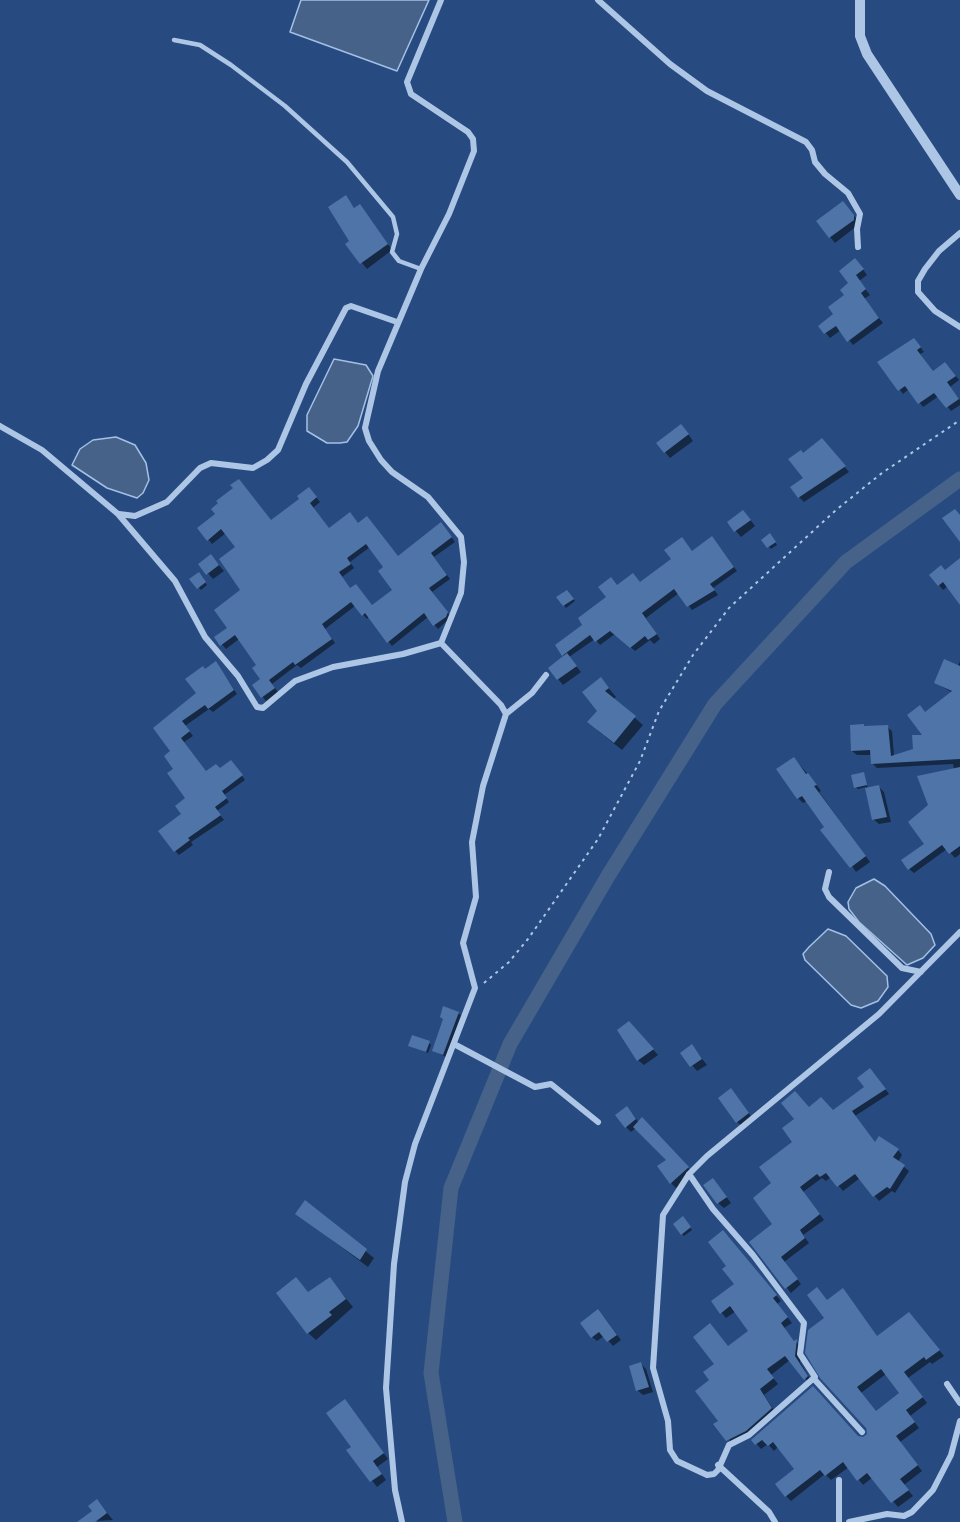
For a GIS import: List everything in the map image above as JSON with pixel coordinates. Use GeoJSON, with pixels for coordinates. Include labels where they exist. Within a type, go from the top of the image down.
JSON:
{"type":"FeatureCollection","features":[{"type":"Feature","properties":{"kind":"street"},"geometry":{"type":"LineString","coordinates":[[441,0],[407,82],[411,94],[468,132],[473,139],[474,151],[449,214],[397,322],[378,371],[365,428],[369,441],[381,460],[428,497],[461,537],[464,562],[461,593],[441,643]]}},
{"type":"Feature","properties":{"kind":"street"},"geometry":{"type":"LineString","coordinates":[[598,0],[670,64],[707,91],[806,142],[812,150],[815,162],[825,174],[848,193],[860,214],[857,229],[858,247]]}},
{"type":"Feature","properties":{"kind":"street"},"geometry":{"type":"LineString","coordinates":[[860,0],[860,36],[867,54],[960,195]]}},
{"type":"Feature","properties":{"kind":"street"},"geometry":{"type":"LineString","coordinates":[[960,233],[939,251],[925,269],[918,281],[918,291],[935,311],[960,327]]}},
{"type":"Feature","properties":{"kind":"street"},"geometry":{"type":"LineString","coordinates":[[118,514],[135,516],[167,502],[200,468],[211,463],[253,468],[267,460],[278,450],[306,384],[346,308],[351,306],[397,322]]}},
{"type":"Feature","properties":{"kind":"street"},"geometry":{"type":"LineString","coordinates":[[0,426],[42,450],[118,514],[175,581],[206,637],[238,676],[257,707],[263,708],[295,681],[333,667],[403,654],[441,643]]}},
{"type":"Feature","properties":{"kind":"street"},"geometry":{"type":"LineString","coordinates":[[441,643],[501,705],[506,714]]}},
{"type":"Feature","properties":{"kind":"street"},"geometry":{"type":"LineString","coordinates":[[402,1522],[395,1490],[386,1388],[394,1264],[405,1182],[415,1144],[457,1046],[475,988],[463,943],[476,897],[472,842],[483,786],[506,714],[532,693],[546,675]]}},
{"type":"Feature","properties":{"kind":"street"},"geometry":{"type":"LineString","coordinates":[[829,872],[825,889],[829,897],[903,968],[921,972]]}},
{"type":"Feature","properties":{"kind":"street"},"geometry":{"type":"LineString","coordinates":[[815,1380],[749,1435],[729,1445],[714,1474],[707,1475],[677,1461],[670,1450],[668,1421],[653,1368],[663,1215],[689,1174],[751,1119],[879,1014],[960,932]]}},
{"type":"Feature","properties":{"kind":"street"},"geometry":{"type":"LineString","coordinates":[[457,1046],[535,1087],[551,1084],[598,1122]]}},
{"type":"Feature","properties":{"kind":"street"},"geometry":{"type":"LineString","coordinates":[[689,1174],[713,1209],[753,1255],[804,1323],[800,1354],[814,1374],[815,1380],[861,1432]]}},
{"type":"Feature","properties":{"kind":"street"},"geometry":{"type":"LineString","coordinates":[[947,1384],[960,1403]]}},
{"type":"Feature","properties":{"kind":"street"},"geometry":{"type":"LineString","coordinates":[[849,1522],[887,1514],[904,1516],[912,1512],[933,1490],[951,1455],[960,1421]]}},
{"type":"Feature","properties":{"kind":"street"},"geometry":{"type":"LineString","coordinates":[[718,1465],[770,1512],[775,1522]]}},
{"type":"Feature","properties":{"kind":"street"},"geometry":{"type":"LineString","coordinates":[[839,1480],[839,1522]]}},
{"type":"Feature","properties":{"kind":"lane"},"geometry":{"type":"LineString","coordinates":[[174,40],[200,45],[231,65],[285,105],[347,162],[393,217],[397,234],[392,252],[399,261],[421,269]]}},
{"type":"Feature","properties":{"kind":"path"},"geometry":{"type":"LineString","coordinates":[[475,988],[492,978],[509,962],[598,839],[640,761],[659,711],[693,655],[729,608],[836,510],[882,473],[960,420]]}},
{"type":"Feature","properties":{"kind":"water"},"geometry":{"type":"Polygon","coordinates":[[[301,0],[429,0],[397,71],[290,32],[301,0]]]}},
{"type":"Feature","properties":{"kind":"water"},"geometry":{"type":"Polygon","coordinates":[[[334,359],[366,365],[373,376],[358,426],[347,442],[327,443],[307,431],[307,415],[334,359]]]}},
{"type":"Feature","properties":{"kind":"water"},"geometry":{"type":"Polygon","coordinates":[[[116,437],[135,445],[146,463],[149,480],[143,493],[137,498],[107,488],[72,465],[80,449],[93,440],[116,437]]]}},
{"type":"Feature","properties":{"kind":"water"},"geometry":{"type":"Polygon","coordinates":[[[874,879],[885,886],[931,934],[935,945],[923,958],[907,965],[859,922],[849,909],[848,902],[856,888],[874,879]]]}},
{"type":"Feature","properties":{"kind":"water"},"geometry":{"type":"Polygon","coordinates":[[[828,929],[846,936],[887,976],[888,987],[878,1001],[861,1008],[851,1005],[805,960],[803,954],[828,929]]]}},
{"type":"Feature","properties":{"kind":"building"},"geometry":{"type":"Polygon","coordinates":[[[346,195],[354,208],[360,204],[388,244],[360,264],[345,244],[349,241],[328,207],[346,195]]]}},
{"type":"Feature","properties":{"kind":"building"},"geometry":{"type":"Polygon","coordinates":[[[843,201],[854,215],[854,220],[829,238],[816,221],[843,201]]]}},
{"type":"Feature","properties":{"kind":"building"},"geometry":{"type":"Polygon","coordinates":[[[855,258],[864,269],[856,275],[866,289],[861,293],[879,318],[847,342],[836,326],[824,334],[818,326],[833,314],[828,307],[844,295],[840,290],[848,283],[839,271],[855,258]]]}},
{"type":"Feature","properties":{"kind":"building"},"geometry":{"type":"Polygon","coordinates":[[[914,338],[921,347],[917,350],[933,371],[945,362],[956,376],[947,382],[959,399],[946,408],[934,393],[918,404],[905,386],[898,391],[877,362],[914,338]]]}},
{"type":"Feature","properties":{"kind":"building"},"geometry":{"type":"Polygon","coordinates":[[[681,424],[689,434],[664,453],[656,443],[681,424]]]}},
{"type":"Feature","properties":{"kind":"building"},"geometry":{"type":"Polygon","coordinates":[[[822,438],[846,466],[798,498],[790,487],[803,478],[788,459],[801,450],[803,453],[822,438]]]}},
{"type":"Feature","properties":{"kind":"building"},"geometry":{"type":"Polygon","coordinates":[[[239,479],[271,520],[299,499],[297,496],[309,487],[317,497],[310,503],[329,528],[350,512],[358,523],[367,516],[398,556],[441,522],[452,537],[431,553],[447,575],[429,588],[448,612],[446,617],[433,626],[424,613],[387,643],[365,613],[362,616],[351,602],[322,624],[332,639],[295,665],[293,662],[269,680],[275,688],[261,698],[252,685],[260,679],[252,668],[256,665],[235,635],[220,646],[214,637],[227,628],[214,610],[240,590],[219,559],[235,547],[221,529],[207,541],[197,528],[215,514],[211,509],[218,503],[216,501],[233,488],[230,485],[239,479]],[[366,544],[347,558],[351,564],[339,572],[350,588],[356,584],[372,605],[392,590],[378,571],[383,567],[366,544]]]}},
{"type":"Feature","properties":{"kind":"building"},"geometry":{"type":"Polygon","coordinates":[[[955,509],[960,515],[960,542],[942,518],[955,509]]]}},
{"type":"Feature","properties":{"kind":"building"},"geometry":{"type":"Polygon","coordinates":[[[743,510],[751,520],[734,532],[727,522],[743,510]]]}},
{"type":"Feature","properties":{"kind":"building"},"geometry":{"type":"Polygon","coordinates":[[[770,533],[776,542],[767,548],[761,540],[770,533]]]}},
{"type":"Feature","properties":{"kind":"building"},"geometry":{"type":"Polygon","coordinates":[[[712,536],[734,567],[710,584],[715,590],[687,607],[674,589],[642,613],[657,634],[648,640],[645,636],[630,648],[610,631],[595,642],[590,635],[562,656],[555,645],[582,625],[578,618],[606,597],[598,587],[611,577],[617,585],[633,573],[640,582],[671,559],[664,550],[682,537],[692,551],[712,536]]]}},
{"type":"Feature","properties":{"kind":"building"},"geometry":{"type":"Polygon","coordinates":[[[211,554],[219,565],[206,575],[198,564],[211,554]]]}},
{"type":"Feature","properties":{"kind":"building"},"geometry":{"type":"Polygon","coordinates":[[[960,558],[960,605],[943,582],[938,586],[929,575],[941,565],[945,570],[960,558]]]}},
{"type":"Feature","properties":{"kind":"building"},"geometry":{"type":"Polygon","coordinates":[[[199,572],[206,582],[197,589],[189,579],[199,572]]]}},
{"type":"Feature","properties":{"kind":"building"},"geometry":{"type":"Polygon","coordinates":[[[567,590],[574,599],[563,606],[556,597],[567,590]]]}},
{"type":"Feature","properties":{"kind":"building"},"geometry":{"type":"Polygon","coordinates":[[[567,653],[577,666],[557,680],[548,668],[567,653]]]}},
{"type":"Feature","properties":{"kind":"building"},"geometry":{"type":"Polygon","coordinates":[[[944,659],[960,666],[960,759],[871,764],[870,750],[851,751],[850,725],[864,724],[864,726],[888,725],[891,756],[913,749],[912,735],[922,735],[907,715],[920,705],[925,712],[952,691],[934,683],[944,659]]]}},
{"type":"Feature","properties":{"kind":"building"},"geometry":{"type":"Polygon","coordinates":[[[216,661],[234,690],[208,709],[205,705],[182,721],[190,731],[181,738],[206,771],[216,764],[220,768],[231,760],[243,775],[222,791],[227,798],[215,807],[221,815],[188,838],[190,840],[174,852],[158,831],[181,814],[175,806],[185,798],[167,773],[173,769],[164,756],[170,751],[153,728],[196,693],[185,679],[203,666],[205,669],[216,661]]]}},
{"type":"Feature","properties":{"kind":"building"},"geometry":{"type":"Polygon","coordinates":[[[601,677],[609,688],[605,691],[636,716],[614,743],[587,722],[597,711],[582,692],[601,677]]]}},
{"type":"Feature","properties":{"kind":"building"},"geometry":{"type":"Polygon","coordinates":[[[794,757],[817,785],[814,786],[866,856],[850,868],[820,830],[824,827],[802,796],[797,799],[776,769],[794,757]]]}},
{"type":"Feature","properties":{"kind":"building"},"geometry":{"type":"Polygon","coordinates":[[[960,767],[960,846],[949,854],[942,845],[908,870],[901,860],[924,844],[908,822],[928,805],[917,776],[960,767]]]}},
{"type":"Feature","properties":{"kind":"building"},"geometry":{"type":"Polygon","coordinates":[[[864,772],[867,785],[854,788],[851,775],[864,772]]]}},
{"type":"Feature","properties":{"kind":"building"},"geometry":{"type":"Polygon","coordinates":[[[879,785],[887,817],[872,820],[865,788],[879,785]]]}},
{"type":"Feature","properties":{"kind":"building"},"geometry":{"type":"Polygon","coordinates":[[[443,1006],[459,1012],[443,1055],[432,1051],[443,1019],[440,1017],[443,1006]]]}},
{"type":"Feature","properties":{"kind":"building"},"geometry":{"type":"Polygon","coordinates":[[[629,1021],[654,1049],[637,1061],[617,1030],[629,1021]]]}},
{"type":"Feature","properties":{"kind":"building"},"geometry":{"type":"Polygon","coordinates":[[[412,1035],[430,1041],[426,1052],[408,1046],[412,1035]]]}},
{"type":"Feature","properties":{"kind":"building"},"geometry":{"type":"Polygon","coordinates":[[[692,1044],[702,1059],[690,1067],[680,1053],[692,1044]]]}},
{"type":"Feature","properties":{"kind":"building"},"geometry":{"type":"Polygon","coordinates":[[[870,1068],[886,1089],[852,1111],[875,1142],[879,1136],[899,1149],[893,1157],[905,1165],[890,1189],[887,1187],[873,1197],[855,1174],[837,1187],[826,1173],[820,1177],[817,1174],[800,1187],[820,1214],[800,1230],[805,1238],[781,1257],[798,1279],[785,1289],[749,1242],[772,1224],[753,1198],[771,1183],[759,1167],[792,1142],[782,1128],[794,1119],[781,1103],[795,1091],[809,1107],[821,1097],[833,1110],[864,1087],[857,1078],[870,1068]]]}},
{"type":"Feature","properties":{"kind":"building"},"geometry":{"type":"Polygon","coordinates":[[[731,1088],[749,1113],[736,1123],[718,1098],[731,1088]]]}},
{"type":"Feature","properties":{"kind":"building"},"geometry":{"type":"Polygon","coordinates":[[[627,1106],[636,1119],[625,1128],[615,1115],[627,1106]]]}},
{"type":"Feature","properties":{"kind":"building"},"geometry":{"type":"Polygon","coordinates":[[[642,1117],[689,1167],[670,1184],[657,1166],[666,1160],[633,1127],[642,1117]]]}},
{"type":"Feature","properties":{"kind":"building"},"geometry":{"type":"Polygon","coordinates":[[[713,1178],[727,1197],[717,1204],[703,1185],[713,1178]]]}},
{"type":"Feature","properties":{"kind":"building"},"geometry":{"type":"Polygon","coordinates":[[[305,1200],[367,1249],[360,1260],[295,1214],[305,1200]]]}},
{"type":"Feature","properties":{"kind":"building"},"geometry":{"type":"Polygon","coordinates":[[[683,1216],[691,1227],[681,1235],[673,1224],[683,1216]]]}},
{"type":"Feature","properties":{"kind":"building"},"geometry":{"type":"Polygon","coordinates":[[[723,1230],[777,1295],[773,1298],[788,1317],[781,1323],[794,1341],[797,1339],[795,1356],[808,1376],[804,1380],[785,1356],[767,1369],[774,1378],[760,1389],[772,1408],[746,1431],[726,1441],[713,1424],[718,1421],[695,1391],[709,1380],[703,1372],[714,1364],[693,1337],[710,1323],[728,1346],[748,1331],[730,1306],[720,1314],[711,1301],[734,1284],[722,1269],[726,1266],[708,1242],[723,1230]]]}},
{"type":"Feature","properties":{"kind":"building"},"geometry":{"type":"Polygon","coordinates":[[[296,1277],[308,1292],[330,1277],[346,1299],[329,1312],[332,1315],[307,1334],[276,1293],[296,1277]]]}},
{"type":"Feature","properties":{"kind":"building"},"geometry":{"type":"Polygon","coordinates":[[[817,1287],[827,1300],[843,1288],[877,1336],[909,1312],[940,1350],[926,1360],[924,1357],[904,1372],[923,1397],[906,1410],[915,1422],[896,1436],[918,1465],[900,1479],[909,1490],[891,1503],[867,1473],[857,1481],[843,1462],[825,1476],[820,1470],[785,1497],[775,1484],[794,1469],[773,1442],[768,1446],[762,1440],[755,1445],[751,1440],[813,1386],[858,1436],[863,1437],[867,1434],[866,1428],[820,1378],[805,1353],[808,1330],[824,1318],[807,1295],[817,1287]],[[881,1369],[857,1387],[876,1411],[899,1393],[881,1369]]]}},
{"type":"Feature","properties":{"kind":"building"},"geometry":{"type":"Polygon","coordinates":[[[598,1309],[617,1335],[607,1342],[599,1332],[591,1338],[580,1323],[598,1309]]]}},
{"type":"Feature","properties":{"kind":"building"},"geometry":{"type":"Polygon","coordinates":[[[641,1362],[649,1387],[636,1391],[629,1366],[641,1362]]]}},
{"type":"Feature","properties":{"kind":"building"},"geometry":{"type":"Polygon","coordinates":[[[345,1399],[384,1453],[373,1461],[382,1474],[370,1482],[346,1450],[351,1447],[326,1413],[345,1399]]]}},
{"type":"Feature","properties":{"kind":"building"},"geometry":{"type":"Polygon","coordinates":[[[97,1499],[107,1513],[95,1522],[77,1522],[92,1511],[88,1506],[97,1499]]]}},
{"type":"Feature","properties":{"kind":"waterway"},"geometry":{"type":"LineString","coordinates":[[455,1522],[431,1373],[451,1188],[510,1044],[608,876],[715,704],[846,562],[960,479]]}}]}
